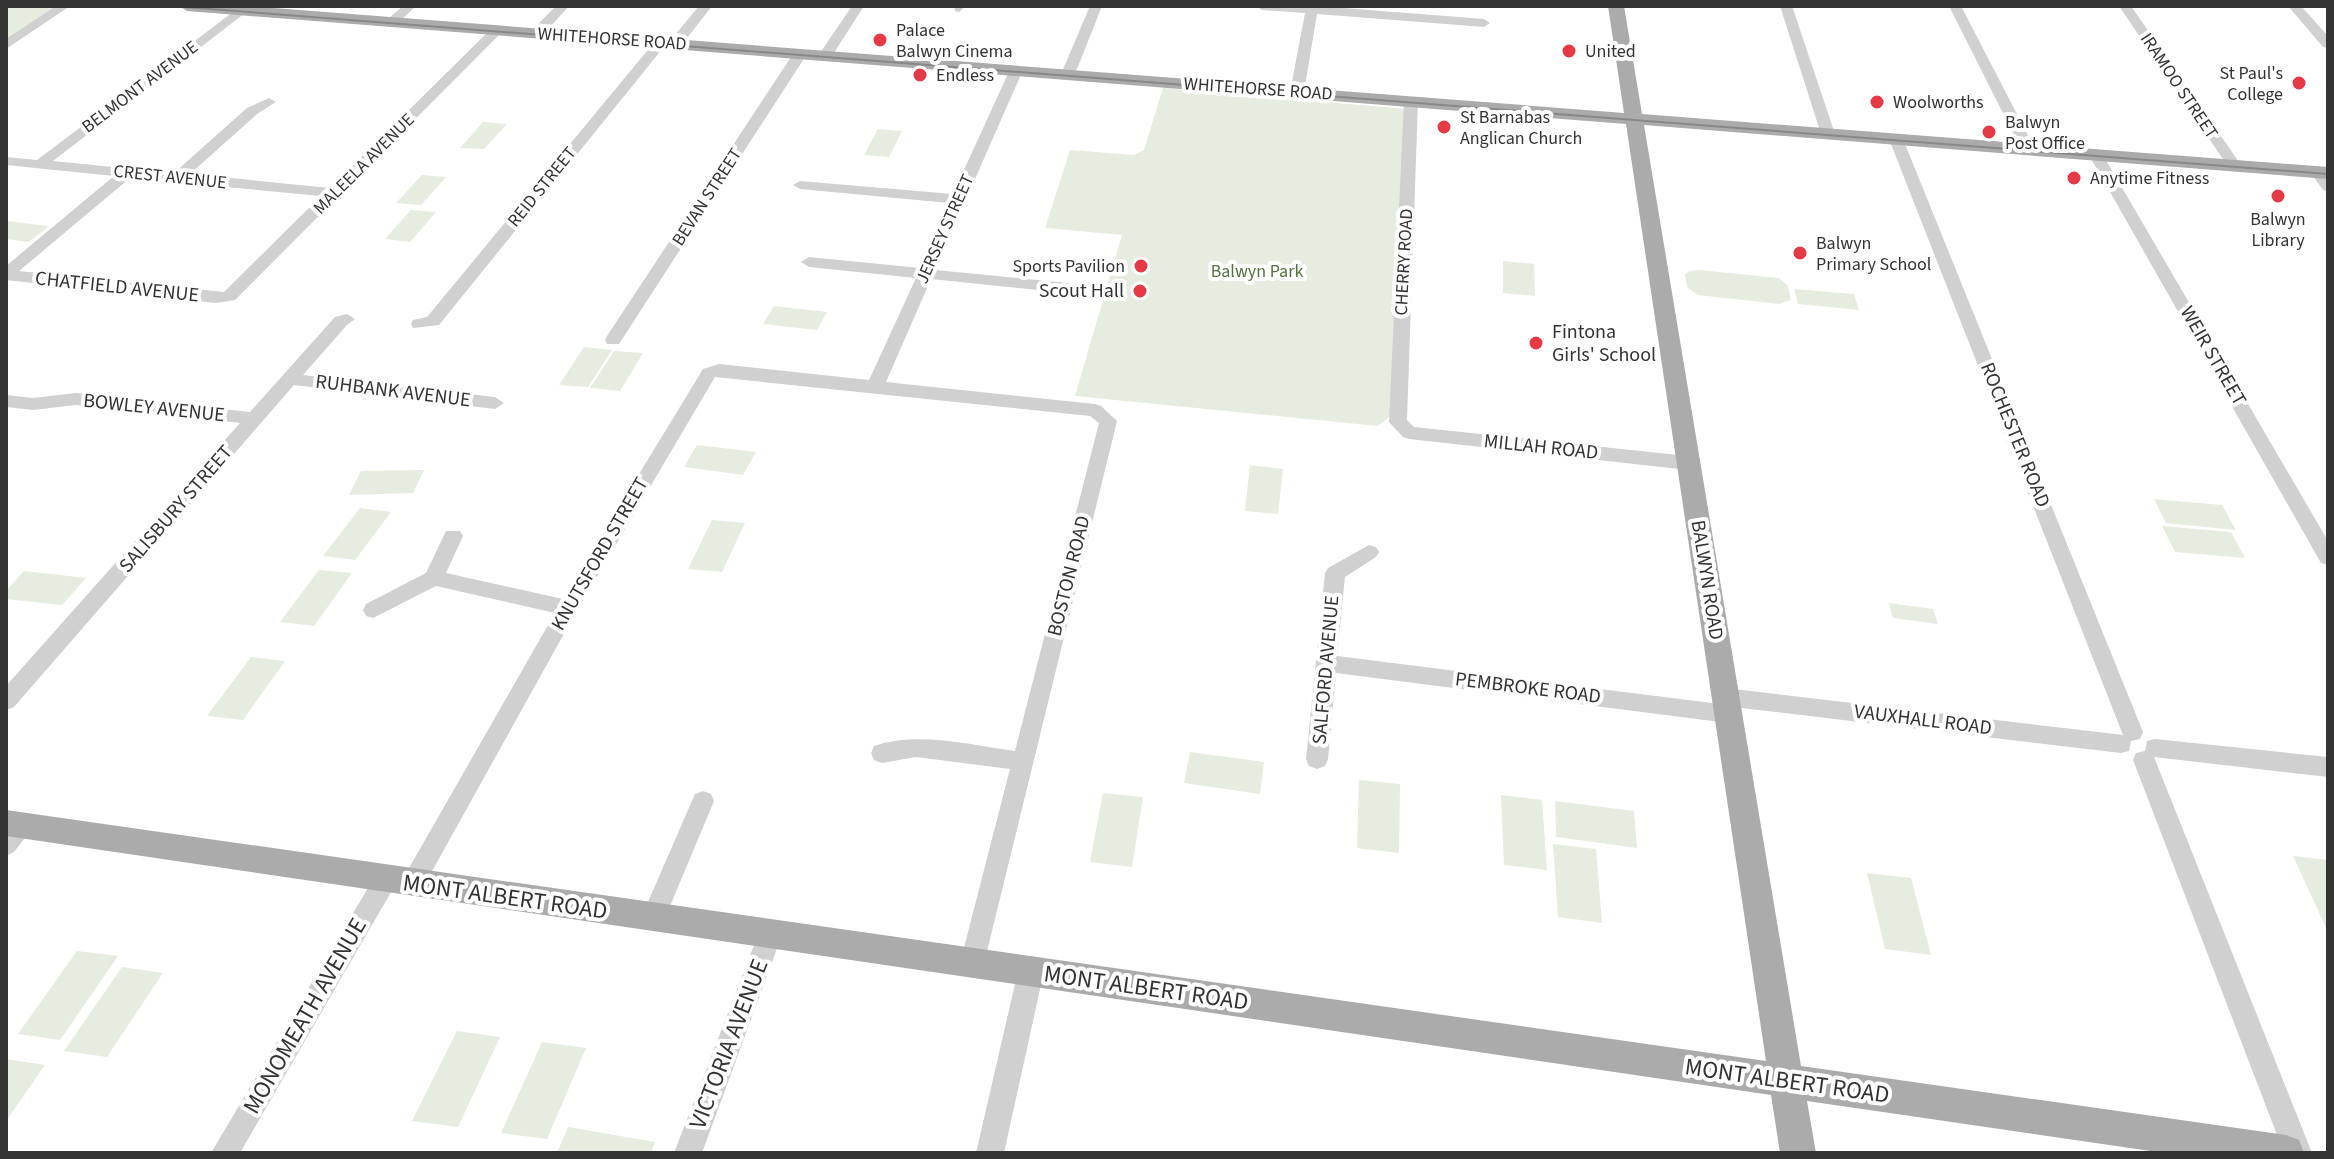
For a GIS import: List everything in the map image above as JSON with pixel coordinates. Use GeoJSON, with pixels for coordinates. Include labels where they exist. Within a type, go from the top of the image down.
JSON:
{"type":"FeatureCollection","features":[{"type":"Feature","properties":{"kind":"main road","name":"WHITEHORSE ROAD"},"geometry":{"type":"LineString","coordinates":[[187,6],[2234,165],[2324,177]]}},
{"type":"Feature","properties":{"kind":"main road","name":"BALWYN ROAD"},"geometry":{"type":"LineString","coordinates":[[1616,6],[1798,1153]]}},
{"type":"Feature","properties":{"kind":"main road","name":"MONT ALBERT ROAD"},"geometry":{"type":"LineString","coordinates":[[11,832],[400,881],[2286,1153]]}},
{"type":"Feature","properties":{"kind":"street"},"geometry":{"type":"LineString","coordinates":[[6,45],[64,6]]}},
{"type":"Feature","properties":{"kind":"street"},"geometry":{"type":"LineString","coordinates":[[392,22],[410,6]]}},
{"type":"Feature","properties":{"kind":"street"},"geometry":{"type":"LineString","coordinates":[[537,33],[563,6]]}},
{"type":"Feature","properties":{"kind":"street","name":"REID STREET"},"geometry":{"type":"LineString","coordinates":[[419,324],[433,321],[668,43],[706,6]]}},
{"type":"Feature","properties":{"kind":"street"},"geometry":{"type":"LineString","coordinates":[[825,56],[858,6]]}},
{"type":"Feature","properties":{"kind":"street"},"geometry":{"type":"LineString","coordinates":[[1068,74],[1096,6]]}},
{"type":"Feature","properties":{"kind":"street"},"geometry":{"type":"LineString","coordinates":[[1262,6],[1478,22],[1472,6]]}},
{"type":"Feature","properties":{"kind":"street"},"geometry":{"type":"LineString","coordinates":[[1786,6],[1828,134]]}},
{"type":"Feature","properties":{"kind":"street"},"geometry":{"type":"LineString","coordinates":[[1955,6],[2028,149]]}},
{"type":"Feature","properties":{"kind":"street","name":"IRAMOO STREET"},"geometry":{"type":"LineString","coordinates":[[2125,6],[2234,165]]}},
{"type":"Feature","properties":{"kind":"street"},"geometry":{"type":"LineString","coordinates":[[2294,6],[2328,44]]}},
{"type":"Feature","properties":{"kind":"street"},"geometry":{"type":"LineString","coordinates":[[1297,92],[1311,8]]}},
{"type":"Feature","properties":{"kind":"street","name":"BELMONT AVENUE"},"geometry":{"type":"LineString","coordinates":[[40,164],[247,9]]}},
{"type":"Feature","properties":{"kind":"street","name":"MALEELA AVENUE"},"geometry":{"type":"LineString","coordinates":[[229,296],[498,30]]}},
{"type":"Feature","properties":{"kind":"street","name":"BEVAN STREET"},"geometry":{"type":"LineString","coordinates":[[613,340],[800,54]]}},
{"type":"Feature","properties":{"kind":"street","name":"JERSEY STREET"},"geometry":{"type":"LineString","coordinates":[[875,387],[1016,70]]}},
{"type":"Feature","properties":{"kind":"street","name":"CHERRY ROAD"},"geometry":{"type":"LineString","coordinates":[[1398,422],[1411,101]]}},
{"type":"Feature","properties":{"kind":"street"},"geometry":{"type":"LineString","coordinates":[[177,178],[252,111],[269,102]]}},
{"type":"Feature","properties":{"kind":"street","name":"ROCHESTER ROAD"},"geometry":{"type":"LineString","coordinates":[[1896,139],[2127,738]]}},
{"type":"Feature","properties":{"kind":"street","name":"WEIR STREET"},"geometry":{"type":"LineString","coordinates":[[2096,155],[2328,558]]}},
{"type":"Feature","properties":{"kind":"street","name":"CREST AVENUE"},"geometry":{"type":"LineString","coordinates":[[6,161],[334,193]]}},
{"type":"Feature","properties":{"kind":"street"},"geometry":{"type":"LineString","coordinates":[[6,275],[127,173]]}},
{"type":"Feature","properties":{"kind":"street"},"geometry":{"type":"LineString","coordinates":[[800,185],[958,199]]}},
{"type":"Feature","properties":{"kind":"street"},"geometry":{"type":"LineString","coordinates":[[809,262],[1068,288]]}},
{"type":"Feature","properties":{"kind":"street","name":"CHATFIELD AVENUE"},"geometry":{"type":"LineString","coordinates":[[6,275],[216,298],[229,296]]}},
{"type":"Feature","properties":{"kind":"street","name":"SALISBURY STREET"},"geometry":{"type":"LineString","coordinates":[[6,701],[341,321],[347,319]]}},
{"type":"Feature","properties":{"kind":"street","name":"KNUTSFORD STREET"},"geometry":{"type":"LineString","coordinates":[[400,881],[709,373],[719,370],[875,387]]}},
{"type":"Feature","properties":{"kind":"street","name":"RUHBANK AVENUE"},"geometry":{"type":"LineString","coordinates":[[290,379],[495,403]]}},
{"type":"Feature","properties":{"kind":"street","name":"BOSTON ROAD"},"geometry":{"type":"LineString","coordinates":[[875,387],[1095,410],[1108,421],[973,963]]}},
{"type":"Feature","properties":{"kind":"street","name":"BOWLEY AVENUE"},"geometry":{"type":"LineString","coordinates":[[6,401],[33,404],[76,399],[255,419]]}},
{"type":"Feature","properties":{"kind":"street","name":"MILLAH ROAD"},"geometry":{"type":"LineString","coordinates":[[1398,422],[1409,433],[1688,463]]}},
{"type":"Feature","properties":{"kind":"street"},"geometry":{"type":"LineString","coordinates":[[373,610],[434,578],[453,536]]}},
{"type":"Feature","properties":{"kind":"street","name":"SALFORD AVENUE"},"geometry":{"type":"LineString","coordinates":[[1317,759],[1335,573],[1369,552]]}},
{"type":"Feature","properties":{"kind":"street"},"geometry":{"type":"LineString","coordinates":[[434,578],[568,608]]}},
{"type":"Feature","properties":{"kind":"street","name":"PEMBROKE ROAD"},"geometry":{"type":"LineString","coordinates":[[1327,663],[1727,705]]}},
{"type":"Feature","properties":{"kind":"street","name":"VAUXHALL ROAD"},"geometry":{"type":"LineString","coordinates":[[1727,705],[2127,738]]}},
{"type":"Feature","properties":{"kind":"street"},"geometry":{"type":"LineString","coordinates":[[2127,738],[2132,756],[2149,754],[2328,767]]}},
{"type":"Feature","properties":{"kind":"street"},"geometry":{"type":"LineString","coordinates":[[882,753],[916,748],[1022,761]]}},
{"type":"Feature","properties":{"kind":"street"},"geometry":{"type":"LineString","coordinates":[[2149,754],[2298,1153]]}},
{"type":"Feature","properties":{"kind":"street"},"geometry":{"type":"LineString","coordinates":[[653,918],[703,801]]}},
{"type":"Feature","properties":{"kind":"street","name":"MONOMEATH AVENUE"},"geometry":{"type":"LineString","coordinates":[[225,1153],[400,881]]}},
{"type":"Feature","properties":{"kind":"street","name":"VICTORIA AVENUE"},"geometry":{"type":"LineString","coordinates":[[688,1153],[770,935]]}},
{"type":"Feature","properties":{"kind":"street"},"geometry":{"type":"LineString","coordinates":[[990,1153],[1031,971]]}},
{"type":"Feature","properties":{"kind":"green space"},"geometry":{"type":"Polygon","coordinates":[[[6,6],[64,6],[6,45],[6,6]]]}},
{"type":"Feature","properties":{"kind":"green space","name":"Balwyn Park"},"geometry":{"type":"Polygon","coordinates":[[[1163,88],[1407,109],[1390,416],[1378,426],[1075,396],[1122,235],[1045,228],[1070,150],[1134,155],[1144,150],[1163,88]]]}},
{"type":"Feature","properties":{"kind":"green space"},"geometry":{"type":"Polygon","coordinates":[[[483,122],[507,124],[484,149],[460,148],[483,122]]]}},
{"type":"Feature","properties":{"kind":"green space"},"geometry":{"type":"Polygon","coordinates":[[[878,129],[902,131],[889,157],[864,155],[878,129]]]}},
{"type":"Feature","properties":{"kind":"green space"},"geometry":{"type":"Polygon","coordinates":[[[422,175],[446,177],[421,205],[396,203],[422,175]]]}},
{"type":"Feature","properties":{"kind":"green space"},"geometry":{"type":"Polygon","coordinates":[[[411,210],[436,212],[410,242],[385,239],[411,210]]]}},
{"type":"Feature","properties":{"kind":"green space"},"geometry":{"type":"Polygon","coordinates":[[[6,221],[49,226],[29,242],[6,239],[6,221]]]}},
{"type":"Feature","properties":{"kind":"green space"},"geometry":{"type":"Polygon","coordinates":[[[1503,261],[1534,264],[1535,296],[1503,293],[1503,261]]]}},
{"type":"Feature","properties":{"kind":"green space"},"geometry":{"type":"Polygon","coordinates":[[[1689,271],[1779,278],[1788,286],[1791,300],[1779,304],[1698,295],[1687,287],[1685,275],[1689,271]]]}},
{"type":"Feature","properties":{"kind":"green space"},"geometry":{"type":"Polygon","coordinates":[[[1794,289],[1854,294],[1859,310],[1798,304],[1794,289]]]}},
{"type":"Feature","properties":{"kind":"green space"},"geometry":{"type":"Polygon","coordinates":[[[774,306],[827,312],[817,330],[763,324],[774,306]]]}},
{"type":"Feature","properties":{"kind":"green space"},"geometry":{"type":"Polygon","coordinates":[[[584,347],[612,350],[588,387],[559,385],[584,347]]]}},
{"type":"Feature","properties":{"kind":"green space"},"geometry":{"type":"Polygon","coordinates":[[[614,351],[643,353],[620,391],[590,388],[614,351]]]}},
{"type":"Feature","properties":{"kind":"green space"},"geometry":{"type":"Polygon","coordinates":[[[697,445],[756,452],[743,475],[684,467],[697,445]]]}},
{"type":"Feature","properties":{"kind":"green space"},"geometry":{"type":"Polygon","coordinates":[[[1250,465],[1283,469],[1278,514],[1245,511],[1250,465]]]}},
{"type":"Feature","properties":{"kind":"green space"},"geometry":{"type":"Polygon","coordinates":[[[424,470],[413,493],[349,495],[361,471],[424,470]]]}},
{"type":"Feature","properties":{"kind":"green space"},"geometry":{"type":"Polygon","coordinates":[[[2154,499],[2222,505],[2236,530],[2166,523],[2154,499]]]}},
{"type":"Feature","properties":{"kind":"green space"},"geometry":{"type":"Polygon","coordinates":[[[360,508],[391,512],[355,560],[323,556],[360,508]]]}},
{"type":"Feature","properties":{"kind":"green space"},"geometry":{"type":"Polygon","coordinates":[[[712,520],[745,523],[722,572],[688,569],[712,520]]]}},
{"type":"Feature","properties":{"kind":"green space"},"geometry":{"type":"Polygon","coordinates":[[[2162,526],[2231,532],[2245,558],[2175,552],[2162,526]]]}},
{"type":"Feature","properties":{"kind":"green space"},"geometry":{"type":"Polygon","coordinates":[[[319,570],[352,573],[314,626],[280,622],[319,570]]]}},
{"type":"Feature","properties":{"kind":"green space"},"geometry":{"type":"Polygon","coordinates":[[[24,571],[86,578],[62,605],[6,599],[6,591],[24,571]]]}},
{"type":"Feature","properties":{"kind":"green space"},"geometry":{"type":"Polygon","coordinates":[[[1889,603],[1933,609],[1938,624],[1893,618],[1889,603]]]}},
{"type":"Feature","properties":{"kind":"green space"},"geometry":{"type":"Polygon","coordinates":[[[251,657],[285,661],[243,720],[207,716],[251,657]]]}},
{"type":"Feature","properties":{"kind":"green space"},"geometry":{"type":"Polygon","coordinates":[[[1190,752],[1264,762],[1260,794],[1184,783],[1190,752]]]}},
{"type":"Feature","properties":{"kind":"green space"},"geometry":{"type":"Polygon","coordinates":[[[1359,780],[1400,784],[1399,853],[1357,848],[1359,780]]]}},
{"type":"Feature","properties":{"kind":"green space"},"geometry":{"type":"Polygon","coordinates":[[[1103,793],[1143,797],[1132,867],[1090,862],[1103,793]]]}},
{"type":"Feature","properties":{"kind":"green space"},"geometry":{"type":"Polygon","coordinates":[[[1501,795],[1542,800],[1547,870],[1504,865],[1501,795]]]}},
{"type":"Feature","properties":{"kind":"green space"},"geometry":{"type":"Polygon","coordinates":[[[1555,801],[1634,811],[1637,848],[1556,837],[1555,801]]]}},
{"type":"Feature","properties":{"kind":"green space"},"geometry":{"type":"Polygon","coordinates":[[[1553,844],[1596,849],[1602,923],[1558,917],[1553,844]]]}},
{"type":"Feature","properties":{"kind":"green space"},"geometry":{"type":"Polygon","coordinates":[[[2293,856],[2328,860],[2328,932],[2293,856]]]}},
{"type":"Feature","properties":{"kind":"green space"},"geometry":{"type":"Polygon","coordinates":[[[1867,873],[1911,878],[1931,955],[1885,949],[1867,873]]]}},
{"type":"Feature","properties":{"kind":"green space"},"geometry":{"type":"Polygon","coordinates":[[[77,951],[118,956],[60,1040],[18,1034],[77,951]]]}},
{"type":"Feature","properties":{"kind":"green space"},"geometry":{"type":"Polygon","coordinates":[[[122,967],[163,973],[107,1057],[64,1051],[122,967]]]}},
{"type":"Feature","properties":{"kind":"green space"},"geometry":{"type":"Polygon","coordinates":[[[457,1031],[500,1037],[458,1127],[412,1121],[457,1031]]]}},
{"type":"Feature","properties":{"kind":"green space"},"geometry":{"type":"Polygon","coordinates":[[[542,1042],[586,1048],[547,1139],[501,1133],[542,1042]]]}},
{"type":"Feature","properties":{"kind":"green space"},"geometry":{"type":"Polygon","coordinates":[[[6,1059],[45,1065],[6,1121],[6,1059]]]}},
{"type":"Feature","properties":{"kind":"green space"},"geometry":{"type":"Polygon","coordinates":[[[568,1127],[655,1142],[651,1153],[557,1153],[568,1127]]]}},
{"type":"Feature","properties":{"kind":"tram line"},"geometry":{"type":"LineString","coordinates":[[171,6],[2328,174]]}},
{"type":"Feature","properties":{"kind":"place","name":"Palace Balwyn Cinema"},"geometry":{"type":"Point","coordinates":[880,40]}},
{"type":"Feature","properties":{"kind":"place","name":"United"},"geometry":{"type":"Point","coordinates":[1569,51]}},
{"type":"Feature","properties":{"kind":"place","name":"Endless"},"geometry":{"type":"Point","coordinates":[920,75]}},
{"type":"Feature","properties":{"kind":"place","name":"St Paul's College"},"geometry":{"type":"Point","coordinates":[2299,83]}},
{"type":"Feature","properties":{"kind":"place","name":"Woolworths"},"geometry":{"type":"Point","coordinates":[1877,102]}},
{"type":"Feature","properties":{"kind":"place","name":"St Barnabas Anglican Church"},"geometry":{"type":"Point","coordinates":[1444,127]}},
{"type":"Feature","properties":{"kind":"place","name":"Balwyn Post Office"},"geometry":{"type":"Point","coordinates":[1989,132]}},
{"type":"Feature","properties":{"kind":"place","name":"Anytime Fitness"},"geometry":{"type":"Point","coordinates":[2074,178]}},
{"type":"Feature","properties":{"kind":"place","name":"Balwyn Library"},"geometry":{"type":"Point","coordinates":[2278,196]}},
{"type":"Feature","properties":{"kind":"place","name":"Balwyn Primary School"},"geometry":{"type":"Point","coordinates":[1800,253]}},
{"type":"Feature","properties":{"kind":"place","name":"Sports Pavilion"},"geometry":{"type":"Point","coordinates":[1141,266]}},
{"type":"Feature","properties":{"kind":"place","name":"Scout Hall"},"geometry":{"type":"Point","coordinates":[1140,291]}},
{"type":"Feature","properties":{"kind":"place","name":"Fintona Girls' School"},"geometry":{"type":"Point","coordinates":[1536,343]}}]}
